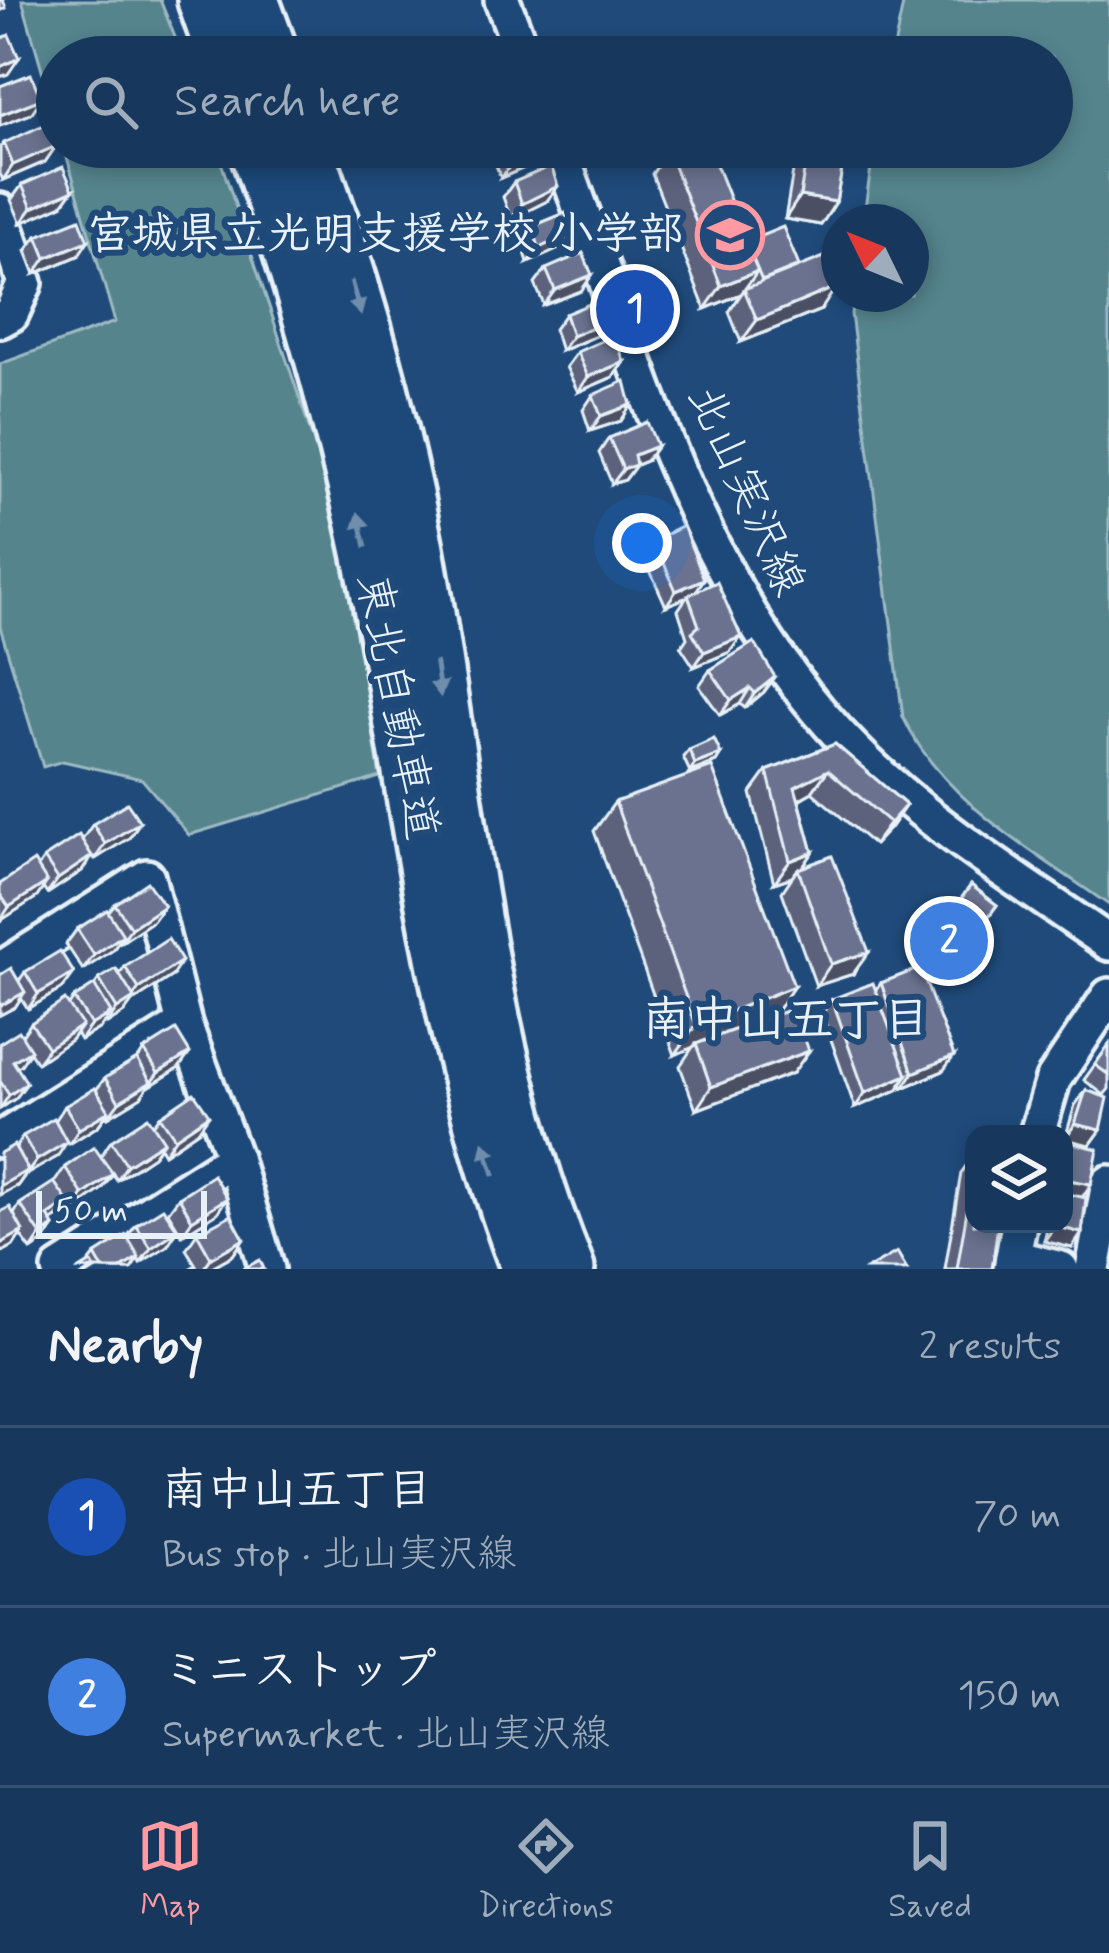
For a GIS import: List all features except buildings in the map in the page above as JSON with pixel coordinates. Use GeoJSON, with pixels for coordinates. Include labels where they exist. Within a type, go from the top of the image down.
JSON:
{"type":"FeatureCollection","features":[{"type":"Feature","properties":{"kind":"highway"},"geometry":{"type":"LineString","coordinates":[[204,0],[217,36]]}},
{"type":"Feature","properties":{"kind":"highway"},"geometry":{"type":"LineString","coordinates":[[252,0],[265,36]]}},
{"type":"Feature","properties":{"kind":"highway","name":"東北自動車道"},"geometry":{"type":"LineString","coordinates":[[262,168],[321,345],[381,613],[458,1046],[482,1137],[528,1269]]}},
{"type":"Feature","properties":{"kind":"highway","name":"東北自動車道"},"geometry":{"type":"LineString","coordinates":[[312,168],[359,307],[405,491],[478,951],[518,1124],[568,1269]]}},
{"type":"Feature","properties":{"kind":"street"},"geometry":{"type":"LineString","coordinates":[[502,0],[516,36]]}},
{"type":"Feature","properties":{"kind":"street","name":"北山実沢線"},"geometry":{"type":"LineString","coordinates":[[566,168],[725,577],[783,670],[852,748],[913,806],[1109,943]]}},
{"type":"Feature","properties":{"kind":"street"},"geometry":{"type":"LineString","coordinates":[[0,211],[25,283],[11,314],[0,320]]}},
{"type":"Feature","properties":{"kind":"street"},"geometry":{"type":"LineString","coordinates":[[0,970],[147,877],[184,1024],[234,1158],[267,1269]]}},
{"type":"Feature","properties":{"kind":"street"},"geometry":{"type":"LineString","coordinates":[[1040,1125],[1053,1080],[1109,996]]}},
{"type":"Feature","properties":{"kind":"street"},"geometry":{"type":"LineString","coordinates":[[0,1140],[184,1024]]}},
{"type":"Feature","properties":{"kind":"street"},"geometry":{"type":"LineString","coordinates":[[60,1269],[234,1158]]}},
{"type":"Feature","properties":{"kind":"street"},"geometry":{"type":"LineString","coordinates":[[1093,1269],[1109,1183]]}},
{"type":"Feature","properties":{"kind":"street"},"geometry":{"type":"LineString","coordinates":[[1014,1250],[1061,1269]]}},
{"type":"Feature","properties":{"kind":"green space"},"geometry":{"type":"Polygon","coordinates":[[[22,0],[160,0],[175,36],[36,36],[36,49],[22,0]]]}},
{"type":"Feature","properties":{"kind":"green space"},"geometry":{"type":"Polygon","coordinates":[[[904,0],[1109,0],[1109,905],[1022,845],[966,799],[920,747],[903,717],[851,314],[929,312],[929,204],[866,204],[871,168],[1073,168],[1073,36],[896,36],[904,0]]]}},
{"type":"Feature","properties":{"kind":"green space"},"geometry":{"type":"Polygon","coordinates":[[[70,168],[223,168],[340,520],[380,777],[189,835],[142,779],[63,761],[43,767],[0,627],[0,364],[115,322],[70,168]]]}},
{"type":"Feature","properties":{"kind":"place","name":"宮城県立光明支援学校 小学部"},"geometry":{"type":"Point","coordinates":[730,235]}},
{"type":"Feature","properties":{"kind":"place","name":"南中山五丁目"},"geometry":{"type":"Point","coordinates":[635,309]}},
{"type":"Feature","properties":{"kind":"place","name":"ミニストップ"},"geometry":{"type":"Point","coordinates":[949,941]}},
{"type":"Feature","properties":{"kind":"district","name":"南中山五丁目"},"geometry":{"type":"Point","coordinates":[786,1021]}}]}
